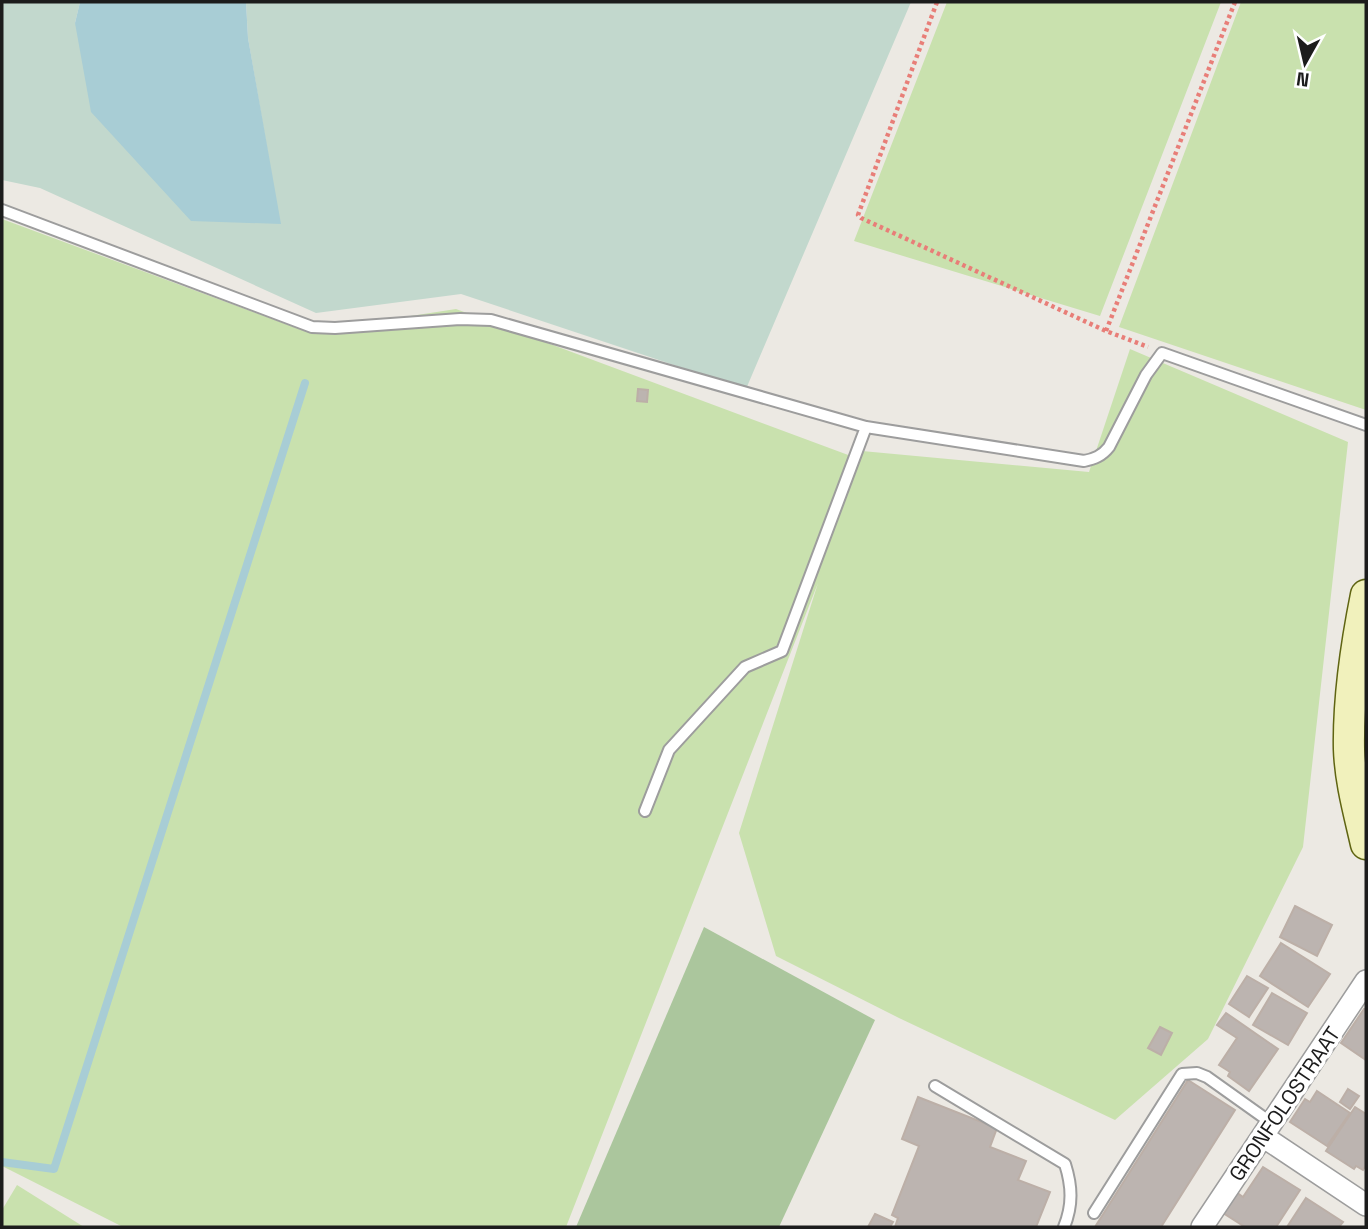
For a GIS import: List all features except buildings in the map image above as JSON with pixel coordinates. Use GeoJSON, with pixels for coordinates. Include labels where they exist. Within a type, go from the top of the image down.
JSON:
{"type":"FeatureCollection","features":[{"type":"Feature","properties":{"kind":"street"},"geometry":{"type":"LineString","coordinates":[[1366,595],[1356,642],[1349,750],[1359,771],[1355,800],[1366,844]]}},
{"type":"Feature","properties":{"kind":"street","name":"GRONFOLOSTRAAT"},"geometry":{"type":"LineString","coordinates":[[1202,1227],[1366,981]]}},
{"type":"Feature","properties":{"kind":"street"},"geometry":{"type":"LineString","coordinates":[[1268,1130],[1366,1205]]}},
{"type":"Feature","properties":{"kind":"lane"},"geometry":{"type":"LineString","coordinates":[[2,210],[312,327],[335,328],[460,319],[491,320],[866,427],[1084,461],[1092,460],[1109,447],[1146,375],[1162,352],[1366,425]]}},
{"type":"Feature","properties":{"kind":"lane"},"geometry":{"type":"LineString","coordinates":[[645,811],[669,750],[745,667],[782,651],[866,427]]}},
{"type":"Feature","properties":{"kind":"lane"},"geometry":{"type":"LineString","coordinates":[[1094,1213],[1182,1074],[1197,1073],[1207,1077],[1268,1130]]}},
{"type":"Feature","properties":{"kind":"lane"},"geometry":{"type":"LineString","coordinates":[[935,1086],[1065,1164],[1071,1182],[1071,1201],[1064,1227]]}},
{"type":"Feature","properties":{"kind":"path"},"geometry":{"type":"LineString","coordinates":[[937,2],[858,215],[1107,331],[1162,352]]}},
{"type":"Feature","properties":{"kind":"path"},"geometry":{"type":"LineString","coordinates":[[1107,331],[1235,2]]}},
{"type":"Feature","properties":{"kind":"green space"},"geometry":{"type":"Polygon","coordinates":[[[2,2],[80,2],[75,23],[280,224],[248,38],[246,2],[911,2],[746,389],[461,294],[316,313],[40,188],[2,180],[2,2]]]}},
{"type":"Feature","properties":{"kind":"green space"},"geometry":{"type":"Polygon","coordinates":[[[947,2],[1221,2],[1100,316],[854,241],[947,2]]]}},
{"type":"Feature","properties":{"kind":"green space"},"geometry":{"type":"Polygon","coordinates":[[[1241,2],[1366,2],[1366,410],[1119,327],[1241,2]]]}},
{"type":"Feature","properties":{"kind":"green space"},"geometry":{"type":"Polygon","coordinates":[[[2,219],[307,332],[456,309],[859,459],[862,451],[1089,472],[1130,349],[1348,442],[1303,847],[1208,1039],[1115,1120],[899,1018],[776,956],[739,833],[818,583],[566,1227],[123,1227],[2,1166],[2,219]]]}},
{"type":"Feature","properties":{"kind":"green space"},"geometry":{"type":"Polygon","coordinates":[[[704,927],[875,1020],[779,1227],[576,1227],[704,927]]]}},
{"type":"Feature","properties":{"kind":"green space"},"geometry":{"type":"Polygon","coordinates":[[[17,1185],[84,1227],[2,1227],[2,1210],[17,1185]]]}},
{"type":"Feature","properties":{"kind":"water"},"geometry":{"type":"Polygon","coordinates":[[[80,2],[246,2],[248,38],[281,224],[191,221],[91,112],[75,23],[80,2]]]}},
{"type":"Feature","properties":{"kind":"waterway"},"geometry":{"type":"LineString","coordinates":[[2,1162],[54,1169],[305,383]]}}]}
